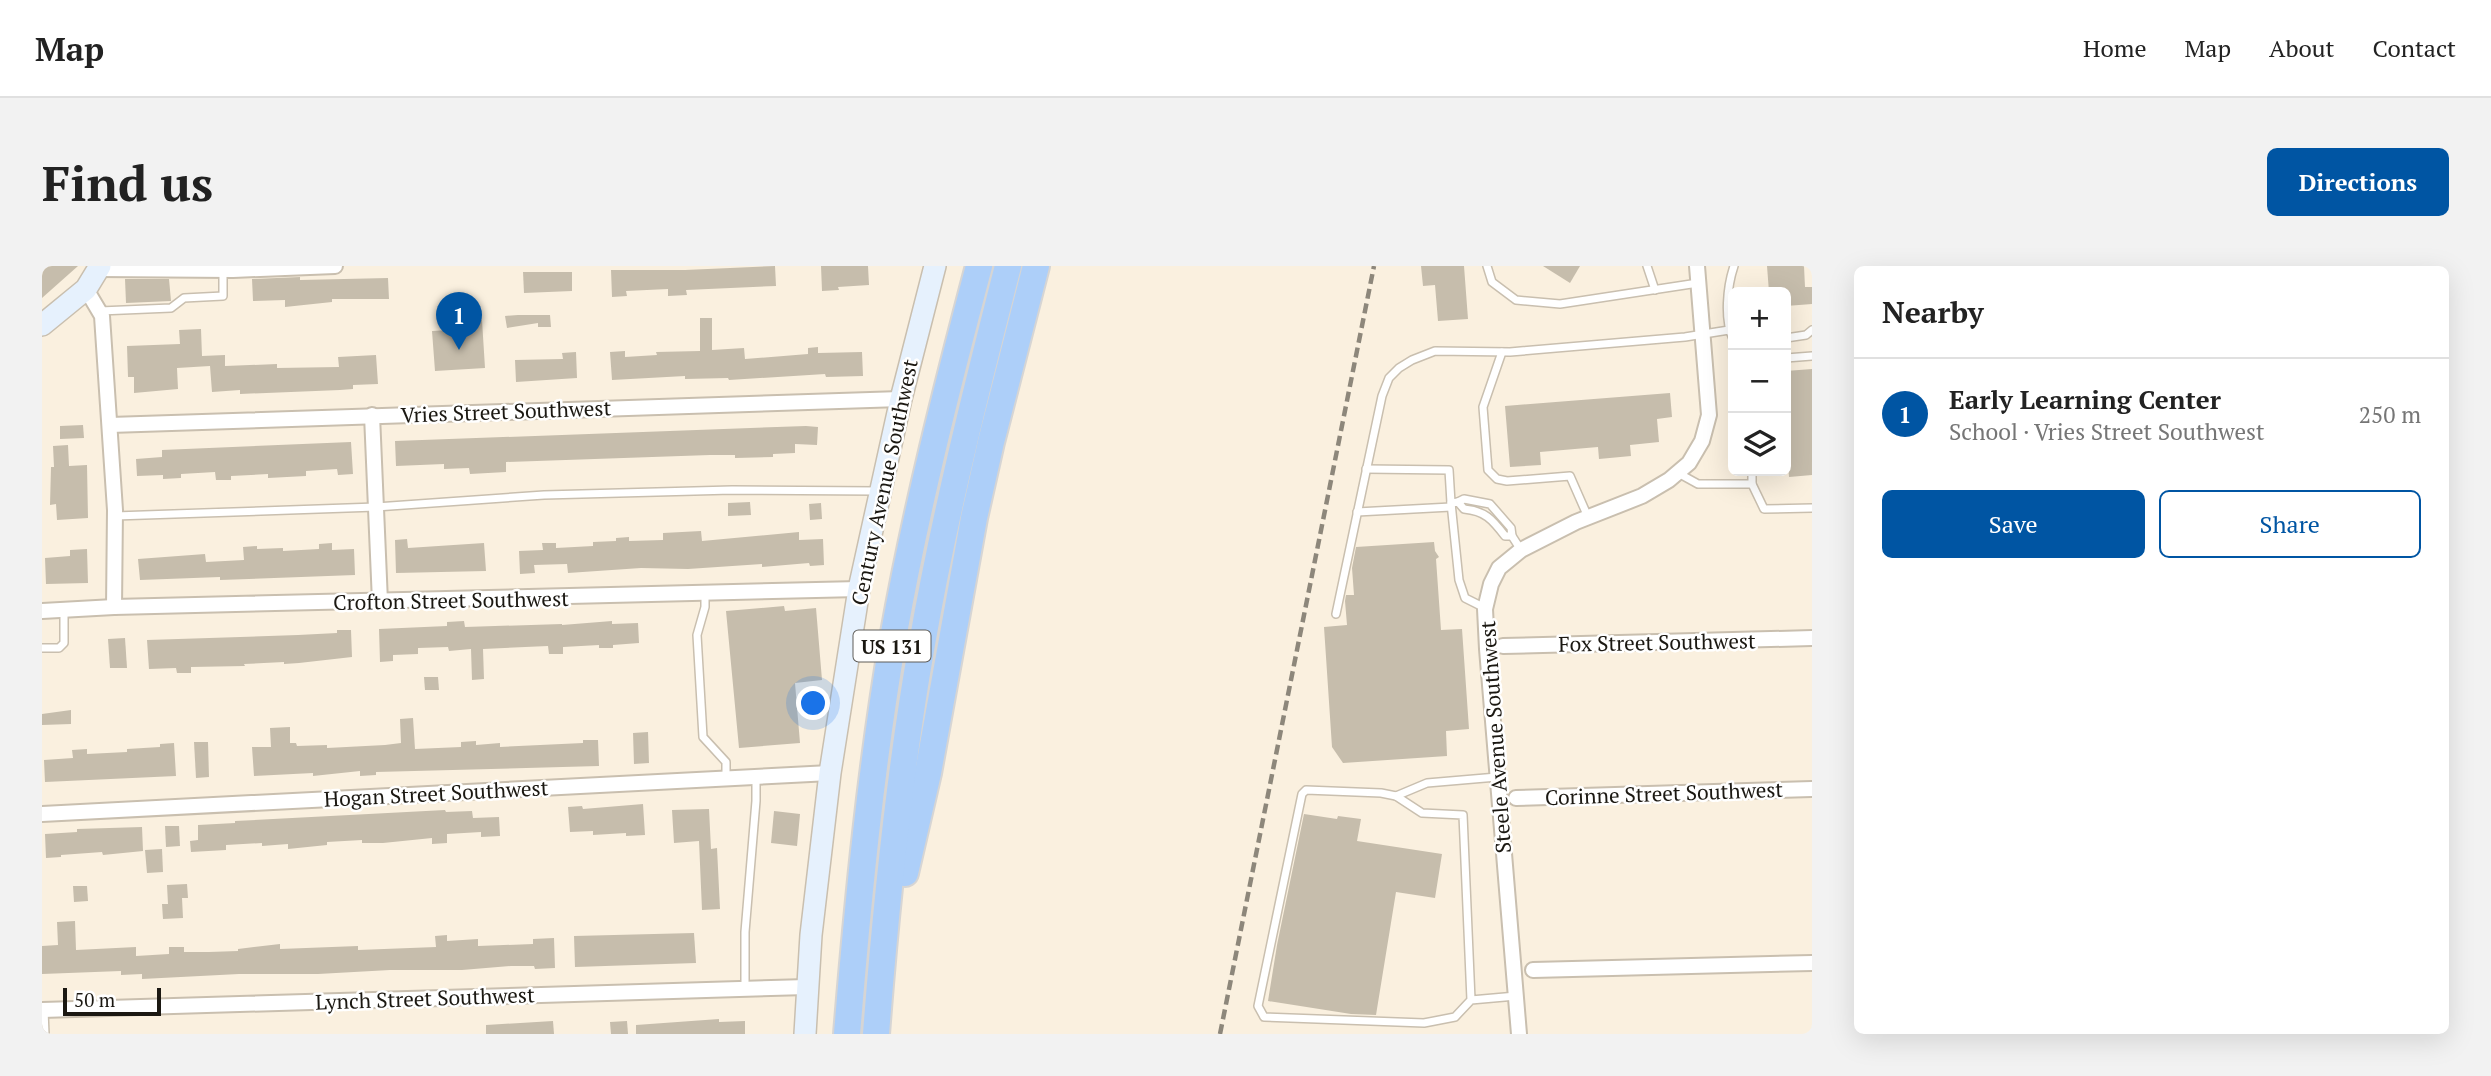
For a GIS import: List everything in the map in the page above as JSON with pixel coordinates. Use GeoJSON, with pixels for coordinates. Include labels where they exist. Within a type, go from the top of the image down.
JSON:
{"type":"FeatureCollection","features":[{"type":"Feature","properties":{"kind":"highway","name":"US 131"},"geometry":{"type":"LineString","coordinates":[[847,1034],[867,821],[894,632],[931,455],[979,266]]}},
{"type":"Feature","properties":{"kind":"highway","name":"US 131"},"geometry":{"type":"LineString","coordinates":[[876,1034],[896,821],[920,654],[955,482],[1008,266]]}},
{"type":"Feature","properties":{"kind":"highway"},"geometry":{"type":"LineString","coordinates":[[880,988],[928,772],[974,518],[1037,266]]}},
{"type":"Feature","properties":{"kind":"street"},"geometry":{"type":"LineString","coordinates":[[42,325],[86,289],[99,268],[335,266]]}},
{"type":"Feature","properties":{"kind":"street","name":"Century Avenue Southwest"},"geometry":{"type":"LineString","coordinates":[[805,1034],[807,987],[830,773],[859,589],[901,399],[935,266]]}},
{"type":"Feature","properties":{"kind":"street","name":"Steele Avenue Southwest"},"geometry":{"type":"LineString","coordinates":[[1519,1034],[1485,609],[1491,584],[1499,568],[1521,550],[1588,517],[1642,496],[1689,463],[1702,441],[1709,415],[1697,266]]}},
{"type":"Feature","properties":{"kind":"street"},"geometry":{"type":"LineString","coordinates":[[86,289],[102,316],[115,516],[114,607]]}},
{"type":"Feature","properties":{"kind":"street","name":"Vries Street Southwest"},"geometry":{"type":"LineString","coordinates":[[110,425],[901,399]]}},
{"type":"Feature","properties":{"kind":"street"},"geometry":{"type":"LineString","coordinates":[[372,415],[380,602]]}},
{"type":"Feature","properties":{"kind":"street","name":"Crofton Street Southwest"},"geometry":{"type":"LineString","coordinates":[[42,611],[859,589]]}},
{"type":"Feature","properties":{"kind":"street","name":"Fox Street Southwest"},"geometry":{"type":"LineString","coordinates":[[1503,646],[1812,638]]}},
{"type":"Feature","properties":{"kind":"street","name":"Hogan Street Southwest"},"geometry":{"type":"LineString","coordinates":[[42,814],[830,773]]}},
{"type":"Feature","properties":{"kind":"street","name":"Corinne Street Southwest"},"geometry":{"type":"LineString","coordinates":[[1516,798],[1812,789]]}},
{"type":"Feature","properties":{"kind":"street"},"geometry":{"type":"LineString","coordinates":[[1533,970],[1812,963]]}},
{"type":"Feature","properties":{"kind":"street","name":"Lynch Street Southwest"},"geometry":{"type":"LineString","coordinates":[[43,1010],[807,987]]}},
{"type":"Feature","properties":{"kind":"lane"},"geometry":{"type":"LineString","coordinates":[[1487,266],[1492,282],[1516,300],[1560,304],[1699,283]]}},
{"type":"Feature","properties":{"kind":"lane"},"geometry":{"type":"LineString","coordinates":[[1647,266],[1655,290]]}},
{"type":"Feature","properties":{"kind":"lane"},"geometry":{"type":"LineString","coordinates":[[1729,287],[1734,266]]}},
{"type":"Feature","properties":{"kind":"lane"},"geometry":{"type":"LineString","coordinates":[[99,311],[172,308],[184,298],[223,296],[223,268]]}},
{"type":"Feature","properties":{"kind":"lane"},"geometry":{"type":"LineString","coordinates":[[1336,614],[1382,396],[1390,378],[1399,368],[1412,359],[1435,351],[1502,352],[1685,337],[1728,330]]}},
{"type":"Feature","properties":{"kind":"lane"},"geometry":{"type":"LineString","coordinates":[[1791,337],[1806,335],[1812,330]]}},
{"type":"Feature","properties":{"kind":"lane"},"geometry":{"type":"LineString","coordinates":[[1502,352],[1483,407],[1488,470],[1497,479],[1507,481],[1570,476],[1588,517]]}},
{"type":"Feature","properties":{"kind":"lane"},"geometry":{"type":"LineString","coordinates":[[1791,358],[1812,356]]}},
{"type":"Feature","properties":{"kind":"lane"},"geometry":{"type":"LineString","coordinates":[[1366,469],[1449,470],[1459,580],[1465,598],[1485,609]]}},
{"type":"Feature","properties":{"kind":"lane"},"geometry":{"type":"LineString","coordinates":[[1678,472],[1698,484],[1752,484]]}},
{"type":"Feature","properties":{"kind":"lane"},"geometry":{"type":"LineString","coordinates":[[1752,476],[1752,484],[1764,509],[1812,508]]}},
{"type":"Feature","properties":{"kind":"lane"},"geometry":{"type":"LineString","coordinates":[[115,516],[376,507],[557,495],[732,489],[881,491]]}},
{"type":"Feature","properties":{"kind":"lane"},"geometry":{"type":"LineString","coordinates":[[1357,512],[1454,504],[1464,509],[1480,510],[1492,519],[1505,536],[1512,536],[1521,550]]}},
{"type":"Feature","properties":{"kind":"lane"},"geometry":{"type":"LineString","coordinates":[[705,593],[705,607],[697,635],[704,737],[726,762],[726,778]]}},
{"type":"Feature","properties":{"kind":"lane"},"geometry":{"type":"LineString","coordinates":[[42,648],[59,648],[64,643],[64,610]]}},
{"type":"Feature","properties":{"kind":"lane"},"geometry":{"type":"LineString","coordinates":[[745,989],[745,932],[756,776]]}},
{"type":"Feature","properties":{"kind":"lane"},"geometry":{"type":"LineString","coordinates":[[1497,777],[1427,783],[1396,796],[1314,789],[1301,794],[1258,1006],[1264,1017],[1424,1023],[1455,1017],[1471,1000],[1516,996]]}},
{"type":"Feature","properties":{"kind":"lane"},"geometry":{"type":"LineString","coordinates":[[1396,796],[1422,813],[1463,815],[1471,1000]]}},
{"type":"Feature","properties":{"kind":"lane"},"geometry":{"type":"LineString","coordinates":[[43,1010],[45,1034]]}},
{"type":"Feature","properties":{"kind":"building"},"geometry":{"type":"Polygon","coordinates":[[[42,266],[78,266],[42,298],[42,266]]]}},
{"type":"Feature","properties":{"kind":"building"},"geometry":{"type":"Polygon","coordinates":[[[775,266],[776,286],[686,290],[687,295],[668,296],[668,289],[626,291],[627,296],[612,297],[611,270],[775,266]]]}},
{"type":"Feature","properties":{"kind":"building"},"geometry":{"type":"Polygon","coordinates":[[[821,266],[868,266],[869,285],[822,291],[821,266]]]}},
{"type":"Feature","properties":{"kind":"building"},"geometry":{"type":"Polygon","coordinates":[[[1421,266],[1464,266],[1468,319],[1438,321],[1435,285],[1423,286],[1421,266]]]}},
{"type":"Feature","properties":{"kind":"building"},"geometry":{"type":"Polygon","coordinates":[[[1543,266],[1580,266],[1570,283],[1543,266]]]}},
{"type":"Feature","properties":{"kind":"building"},"geometry":{"type":"Polygon","coordinates":[[[1767,266],[1804,266],[1805,287],[1812,287],[1812,304],[1791,306],[1791,287],[1769,287],[1767,266]]]}},
{"type":"Feature","properties":{"kind":"building"},"geometry":{"type":"Polygon","coordinates":[[[523,272],[572,272],[572,291],[524,293],[523,272]]]}},
{"type":"Feature","properties":{"kind":"building"},"geometry":{"type":"Polygon","coordinates":[[[300,277],[300,280],[388,278],[389,299],[332,299],[332,302],[285,307],[285,300],[253,301],[252,279],[300,277]]]}},
{"type":"Feature","properties":{"kind":"building"},"geometry":{"type":"Polygon","coordinates":[[[125,279],[169,279],[171,301],[126,303],[125,279]]]}},
{"type":"Feature","properties":{"kind":"building"},"geometry":{"type":"Polygon","coordinates":[[[550,315],[551,327],[538,327],[538,323],[507,328],[505,316],[550,315]]]}},
{"type":"Feature","properties":{"kind":"building"},"geometry":{"type":"Polygon","coordinates":[[[700,318],[712,318],[712,350],[744,348],[745,359],[808,354],[808,348],[818,347],[818,353],[862,352],[863,376],[826,377],[825,374],[729,380],[685,379],[685,376],[612,380],[610,352],[625,351],[625,357],[657,355],[656,352],[700,351],[700,318]]]}},
{"type":"Feature","properties":{"kind":"building"},"geometry":{"type":"Polygon","coordinates":[[[482,320],[485,368],[435,371],[432,331],[450,330],[449,321],[482,320]]]}},
{"type":"Feature","properties":{"kind":"building"},"geometry":{"type":"Polygon","coordinates":[[[201,329],[202,356],[225,355],[225,366],[277,364],[277,368],[339,367],[338,357],[376,355],[378,384],[353,385],[353,389],[340,390],[240,394],[240,390],[212,392],[210,366],[177,368],[178,389],[134,393],[134,377],[128,377],[127,346],[180,344],[179,330],[201,329]]]}},
{"type":"Feature","properties":{"kind":"building"},"geometry":{"type":"Polygon","coordinates":[[[576,352],[577,378],[516,382],[515,360],[563,359],[562,353],[576,352]]]}},
{"type":"Feature","properties":{"kind":"building"},"geometry":{"type":"Polygon","coordinates":[[[1812,369],[1812,475],[1789,477],[1791,371],[1812,369]]]}},
{"type":"Feature","properties":{"kind":"building"},"geometry":{"type":"Polygon","coordinates":[[[1670,393],[1672,417],[1657,419],[1659,442],[1630,445],[1631,456],[1599,459],[1598,447],[1540,452],[1541,465],[1510,467],[1505,406],[1670,393]]]}},
{"type":"Feature","properties":{"kind":"building"},"geometry":{"type":"Polygon","coordinates":[[[83,425],[84,438],[60,439],[60,426],[83,425]]]}},
{"type":"Feature","properties":{"kind":"building"},"geometry":{"type":"Polygon","coordinates":[[[818,427],[817,445],[795,444],[795,453],[773,454],[773,457],[735,458],[735,455],[710,455],[506,462],[506,472],[470,474],[469,468],[444,469],[444,464],[396,466],[395,441],[818,427]]]}},
{"type":"Feature","properties":{"kind":"building"},"geometry":{"type":"Polygon","coordinates":[[[351,442],[353,474],[338,475],[337,469],[306,471],[306,476],[231,476],[231,480],[216,480],[215,472],[181,474],[181,478],[163,479],[163,475],[137,476],[136,459],[162,457],[162,450],[351,442]]]}},
{"type":"Feature","properties":{"kind":"building"},"geometry":{"type":"Polygon","coordinates":[[[68,445],[69,466],[87,465],[88,518],[57,520],[56,504],[50,505],[53,446],[68,445]]]}},
{"type":"Feature","properties":{"kind":"building"},"geometry":{"type":"Polygon","coordinates":[[[750,502],[751,515],[728,516],[728,503],[750,502]]]}},
{"type":"Feature","properties":{"kind":"building"},"geometry":{"type":"Polygon","coordinates":[[[821,503],[822,519],[810,520],[809,504],[821,503]]]}},
{"type":"Feature","properties":{"kind":"building"},"geometry":{"type":"Polygon","coordinates":[[[701,531],[702,541],[799,532],[799,540],[823,539],[824,565],[810,566],[809,563],[762,567],[762,564],[568,573],[567,564],[534,565],[535,573],[520,574],[519,551],[543,550],[542,543],[556,543],[556,548],[593,546],[593,542],[616,541],[616,538],[629,537],[629,541],[663,540],[663,533],[701,531]]]}},
{"type":"Feature","properties":{"kind":"building"},"geometry":{"type":"Polygon","coordinates":[[[407,539],[408,548],[484,543],[486,571],[396,573],[395,540],[407,539]]]}},
{"type":"Feature","properties":{"kind":"building"},"geometry":{"type":"Polygon","coordinates":[[[1434,542],[1439,557],[1436,559],[1441,630],[1462,629],[1469,729],[1446,731],[1447,756],[1343,763],[1332,747],[1324,627],[1347,625],[1345,601],[1346,595],[1354,595],[1352,568],[1356,547],[1434,542]]]}},
{"type":"Feature","properties":{"kind":"building"},"geometry":{"type":"Polygon","coordinates":[[[332,543],[332,550],[354,549],[355,575],[140,580],[138,559],[205,554],[206,562],[244,560],[243,547],[283,548],[283,551],[319,549],[319,544],[332,543]]]}},
{"type":"Feature","properties":{"kind":"building"},"geometry":{"type":"Polygon","coordinates":[[[87,549],[88,583],[46,584],[45,558],[70,556],[70,550],[87,549]]]}},
{"type":"Feature","properties":{"kind":"building"},"geometry":{"type":"Polygon","coordinates":[[[784,606],[785,611],[816,608],[822,680],[795,683],[800,743],[739,748],[726,611],[784,606]]]}},
{"type":"Feature","properties":{"kind":"building"},"geometry":{"type":"Polygon","coordinates":[[[464,621],[465,627],[612,621],[612,624],[638,623],[639,643],[613,645],[613,648],[599,648],[599,645],[563,647],[563,654],[549,654],[548,646],[483,649],[484,679],[472,680],[471,649],[449,651],[448,647],[418,648],[418,654],[393,655],[393,661],[380,662],[379,629],[447,626],[447,622],[464,621]]]}},
{"type":"Feature","properties":{"kind":"building"},"geometry":{"type":"Polygon","coordinates":[[[337,630],[351,630],[352,657],[284,664],[191,667],[191,673],[177,673],[176,668],[149,669],[147,640],[337,633],[337,630]]]}},
{"type":"Feature","properties":{"kind":"building"},"geometry":{"type":"Polygon","coordinates":[[[125,638],[127,668],[110,668],[108,639],[125,638]]]}},
{"type":"Feature","properties":{"kind":"building"},"geometry":{"type":"Polygon","coordinates":[[[424,677],[438,677],[439,690],[425,690],[424,677]]]}},
{"type":"Feature","properties":{"kind":"building"},"geometry":{"type":"Polygon","coordinates":[[[71,710],[71,724],[42,725],[42,714],[71,710]]]}},
{"type":"Feature","properties":{"kind":"building"},"geometry":{"type":"Polygon","coordinates":[[[413,718],[415,749],[461,747],[461,742],[476,741],[476,745],[500,743],[500,747],[598,740],[599,766],[376,772],[376,775],[360,776],[360,771],[313,776],[313,773],[254,776],[252,747],[271,747],[270,728],[290,727],[290,743],[296,743],[297,746],[327,745],[327,748],[385,745],[401,743],[400,719],[413,718]]]}},
{"type":"Feature","properties":{"kind":"building"},"geometry":{"type":"Polygon","coordinates":[[[648,732],[649,763],[634,764],[633,733],[648,732]]]}},
{"type":"Feature","properties":{"kind":"building"},"geometry":{"type":"Polygon","coordinates":[[[194,742],[208,742],[209,777],[196,778],[194,742]]]}},
{"type":"Feature","properties":{"kind":"building"},"geometry":{"type":"Polygon","coordinates":[[[174,743],[176,776],[45,782],[44,760],[73,758],[72,750],[87,749],[87,754],[127,752],[127,749],[160,747],[160,744],[174,743]]]}},
{"type":"Feature","properties":{"kind":"building"},"geometry":{"type":"Polygon","coordinates":[[[643,804],[645,835],[570,832],[568,807],[582,806],[583,809],[643,804]]]}},
{"type":"Feature","properties":{"kind":"building"},"geometry":{"type":"Polygon","coordinates":[[[709,809],[711,849],[717,848],[720,909],[702,910],[699,841],[674,843],[672,810],[709,809]]]}},
{"type":"Feature","properties":{"kind":"building"},"geometry":{"type":"Polygon","coordinates":[[[445,810],[472,811],[473,818],[499,817],[500,836],[481,837],[481,832],[447,834],[447,843],[432,844],[432,838],[383,843],[362,843],[362,840],[327,842],[327,845],[288,849],[288,844],[262,846],[262,843],[226,845],[226,850],[191,852],[190,841],[198,840],[198,825],[445,810]]]}},
{"type":"Feature","properties":{"kind":"building"},"geometry":{"type":"Polygon","coordinates":[[[774,811],[800,814],[797,846],[771,843],[774,811]]]}},
{"type":"Feature","properties":{"kind":"building"},"geometry":{"type":"Polygon","coordinates":[[[1304,814],[1361,819],[1357,841],[1442,854],[1435,898],[1396,892],[1376,1015],[1351,1014],[1268,1001],[1304,814]]]}},
{"type":"Feature","properties":{"kind":"building"},"geometry":{"type":"Polygon","coordinates":[[[165,826],[179,826],[180,846],[166,847],[165,826]]]}},
{"type":"Feature","properties":{"kind":"building"},"geometry":{"type":"Polygon","coordinates":[[[142,827],[143,851],[46,858],[45,834],[77,832],[77,829],[142,827]]]}},
{"type":"Feature","properties":{"kind":"building"},"geometry":{"type":"Polygon","coordinates":[[[162,849],[163,872],[147,873],[145,850],[162,849]]]}},
{"type":"Feature","properties":{"kind":"building"},"geometry":{"type":"Polygon","coordinates":[[[187,884],[188,898],[182,898],[183,918],[163,919],[162,904],[168,904],[167,885],[187,884]]]}},
{"type":"Feature","properties":{"kind":"building"},"geometry":{"type":"Polygon","coordinates":[[[73,886],[87,886],[88,901],[74,902],[73,886]]]}},
{"type":"Feature","properties":{"kind":"building"},"geometry":{"type":"Polygon","coordinates":[[[75,921],[76,950],[136,947],[136,956],[169,954],[169,947],[184,947],[184,952],[209,952],[238,951],[280,944],[280,949],[436,947],[435,936],[447,935],[447,941],[478,939],[478,946],[533,944],[533,939],[554,938],[555,968],[511,966],[462,970],[239,974],[142,979],[142,974],[121,975],[121,971],[42,974],[42,946],[58,945],[57,922],[75,921]]]}},
{"type":"Feature","properties":{"kind":"building"},"geometry":{"type":"Polygon","coordinates":[[[694,933],[696,963],[575,967],[574,936],[694,933]]]}},
{"type":"Feature","properties":{"kind":"building"},"geometry":{"type":"Polygon","coordinates":[[[719,1019],[719,1022],[745,1021],[745,1034],[636,1034],[636,1025],[719,1019]]]}},
{"type":"Feature","properties":{"kind":"building"},"geometry":{"type":"Polygon","coordinates":[[[553,1021],[554,1034],[486,1034],[486,1025],[553,1021]]]}},
{"type":"Feature","properties":{"kind":"building"},"geometry":{"type":"Polygon","coordinates":[[[627,1021],[628,1034],[611,1034],[610,1022],[627,1021]]]}},
{"type":"Feature","properties":{"kind":"railway"},"geometry":{"type":"LineString","coordinates":[[1220,1034],[1374,266]]}},
{"type":"Feature","properties":{"kind":"place","name":"Early Learning Center"},"geometry":{"type":"Point","coordinates":[459,350]}}]}
